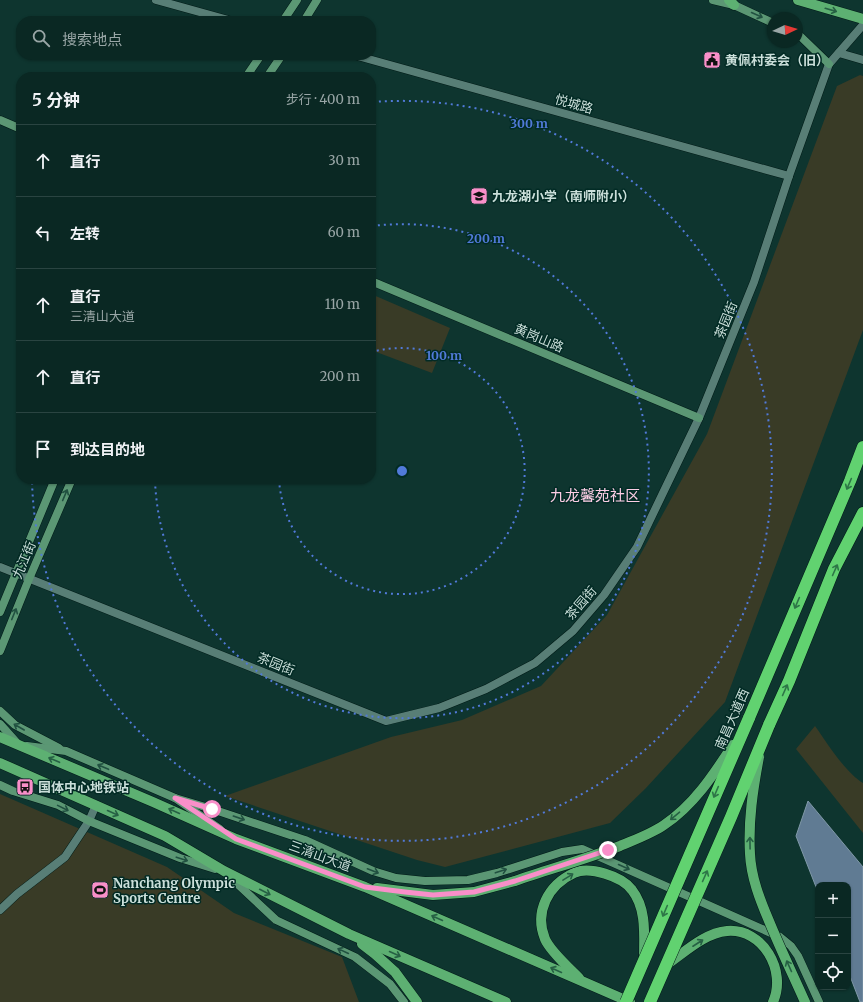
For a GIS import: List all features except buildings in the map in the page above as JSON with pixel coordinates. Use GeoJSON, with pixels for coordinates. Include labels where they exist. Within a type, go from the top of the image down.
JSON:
{"type":"FeatureCollection","features":[{"type":"Feature","properties":{"kind":"highway","name":"南昌大道西"},"geometry":{"type":"LineString","coordinates":[[626,1002],[850,481],[863,447]]}},
{"type":"Feature","properties":{"kind":"highway"},"geometry":{"type":"LineString","coordinates":[[650,1002],[789,681],[834,569],[863,513]]}},
{"type":"Feature","properties":{"kind":"main road"},"geometry":{"type":"LineString","coordinates":[[286,16],[297,0]]}},
{"type":"Feature","properties":{"kind":"main road"},"geometry":{"type":"LineString","coordinates":[[307,16],[317,0]]}},
{"type":"Feature","properties":{"kind":"main road"},"geometry":{"type":"LineString","coordinates":[[714,0],[732,3],[767,20]]}},
{"type":"Feature","properties":{"kind":"main road"},"geometry":{"type":"LineString","coordinates":[[798,0],[863,19]]}},
{"type":"Feature","properties":{"kind":"main road"},"geometry":{"type":"LineString","coordinates":[[803,39],[829,64]]}},
{"type":"Feature","properties":{"kind":"main road"},"geometry":{"type":"LineString","coordinates":[[249,72],[257,60]]}},
{"type":"Feature","properties":{"kind":"main road"},"geometry":{"type":"LineString","coordinates":[[271,72],[279,60]]}},
{"type":"Feature","properties":{"kind":"main road"},"geometry":{"type":"LineString","coordinates":[[0,120],[16,127]]}},
{"type":"Feature","properties":{"kind":"main road","name":"黄岗山路"},"geometry":{"type":"LineString","coordinates":[[376,283],[698,418]]}},
{"type":"Feature","properties":{"kind":"main road","name":"九江街"},"geometry":{"type":"LineString","coordinates":[[0,612],[53,484]]}},
{"type":"Feature","properties":{"kind":"main road","name":"九江街"},"geometry":{"type":"LineString","coordinates":[[0,651],[70,484]]}},
{"type":"Feature","properties":{"kind":"main road"},"geometry":{"type":"LineString","coordinates":[[0,711],[15,725],[66,751],[175,798],[305,840],[373,871],[396,878],[425,881],[468,880],[497,873],[562,852],[582,849],[780,937],[791,946],[798,956],[819,1002]]}},
{"type":"Feature","properties":{"kind":"main road"},"geometry":{"type":"LineString","coordinates":[[0,724],[18,744],[66,751]]}},
{"type":"Feature","properties":{"kind":"main road"},"geometry":{"type":"LineString","coordinates":[[365,887],[433,895],[474,892],[515,881],[635,840],[664,825],[687,806],[709,781],[742,731]]}},
{"type":"Feature","properties":{"kind":"main road","name":"三清山大道"},"geometry":{"type":"LineString","coordinates":[[0,737],[236,839],[365,887],[630,1002]]}},
{"type":"Feature","properties":{"kind":"main road"},"geometry":{"type":"LineString","coordinates":[[762,741],[752,800],[749,831],[750,856],[760,899],[804,1002]]}},
{"type":"Feature","properties":{"kind":"main road"},"geometry":{"type":"LineString","coordinates":[[0,763],[165,836],[224,871],[349,934],[506,1002]]}},
{"type":"Feature","properties":{"kind":"main road"},"geometry":{"type":"LineString","coordinates":[[0,785],[13,791],[58,805],[90,821],[180,858],[224,871],[276,920],[355,957],[390,984],[404,1002]]}},
{"type":"Feature","properties":{"kind":"main road"},"geometry":{"type":"LineString","coordinates":[[175,798],[236,839]]}},
{"type":"Feature","properties":{"kind":"main road"},"geometry":{"type":"LineString","coordinates":[[584,982],[559,958],[545,940],[541,923],[542,906],[551,892],[563,879],[575,872],[610,874],[623,881],[632,890],[640,905],[644,922],[644,958]]}},
{"type":"Feature","properties":{"kind":"main road"},"geometry":{"type":"LineString","coordinates":[[666,965],[708,936],[726,931],[738,931],[753,938],[766,948],[777,974],[777,987],[774,1001]]}},
{"type":"Feature","properties":{"kind":"main road"},"geometry":{"type":"LineString","coordinates":[[349,934],[376,954],[395,972],[417,1002]]}},
{"type":"Feature","properties":{"kind":"street"},"geometry":{"type":"LineString","coordinates":[[156,0],[214,16]]}},
{"type":"Feature","properties":{"kind":"street","name":"茶园街"},"geometry":{"type":"LineString","coordinates":[[0,567],[386,721],[439,708],[486,689],[534,663],[573,631],[604,595],[637,547],[698,418],[754,282],[789,176],[829,64],[863,24]]}},
{"type":"Feature","properties":{"kind":"street"},"geometry":{"type":"LineString","coordinates":[[839,53],[863,60]]}},
{"type":"Feature","properties":{"kind":"street","name":"悦城路"},"geometry":{"type":"LineString","coordinates":[[372,60],[789,176]]}},
{"type":"Feature","properties":{"kind":"street"},"geometry":{"type":"LineString","coordinates":[[0,910],[17,894],[65,857],[90,821],[96,806]]}},
{"type":"Feature","properties":{"kind":"green space"},"geometry":{"type":"Polygon","coordinates":[[[860,75],[863,76],[863,330],[725,702],[646,788],[610,823],[445,867],[417,860],[225,796],[391,737],[462,720],[541,686],[607,615],[707,434],[837,86],[860,75]]]}},
{"type":"Feature","properties":{"kind":"green space"},"geometry":{"type":"Polygon","coordinates":[[[376,296],[450,328],[432,373],[376,352],[376,296]]]}},
{"type":"Feature","properties":{"kind":"green space"},"geometry":{"type":"Polygon","coordinates":[[[815,726],[843,765],[863,783],[863,833],[796,749],[815,726]]]}},
{"type":"Feature","properties":{"kind":"green space","name":"Nanchang Olympic Sports Centre"},"geometry":{"type":"Polygon","coordinates":[[[0,794],[167,867],[234,913],[342,957],[359,1002],[0,1002],[0,794]]]}},
{"type":"Feature","properties":{"kind":"water"},"geometry":{"type":"Polygon","coordinates":[[[808,801],[863,867],[863,1002],[860,1002],[851,979],[851,882],[815,882],[815,884],[796,836],[808,801]]]}},
{"type":"Feature","properties":{"kind":"place","name":"黄佩村委会（旧）"},"geometry":{"type":"Point","coordinates":[712,60]}},
{"type":"Feature","properties":{"kind":"place","name":"九龙湖小学（南师附小）"},"geometry":{"type":"Point","coordinates":[479,196]}},
{"type":"Feature","properties":{"kind":"place","name":"国体中心地铁站"},"geometry":{"type":"Point","coordinates":[25,787]}},
{"type":"Feature","properties":{"kind":"place","name":"Nanchang Olympic Sports Centre"},"geometry":{"type":"Point","coordinates":[100,890]}},
{"type":"Feature","properties":{"kind":"district","name":"九龙馨苑社区"},"geometry":{"type":"Point","coordinates":[595,495]}},
{"type":"Feature","properties":{"kind":"route"},"geometry":{"type":"LineString","coordinates":[[212,809],[175,798],[236,839],[365,887],[433,895],[474,892],[515,881],[608,850]]}}]}
